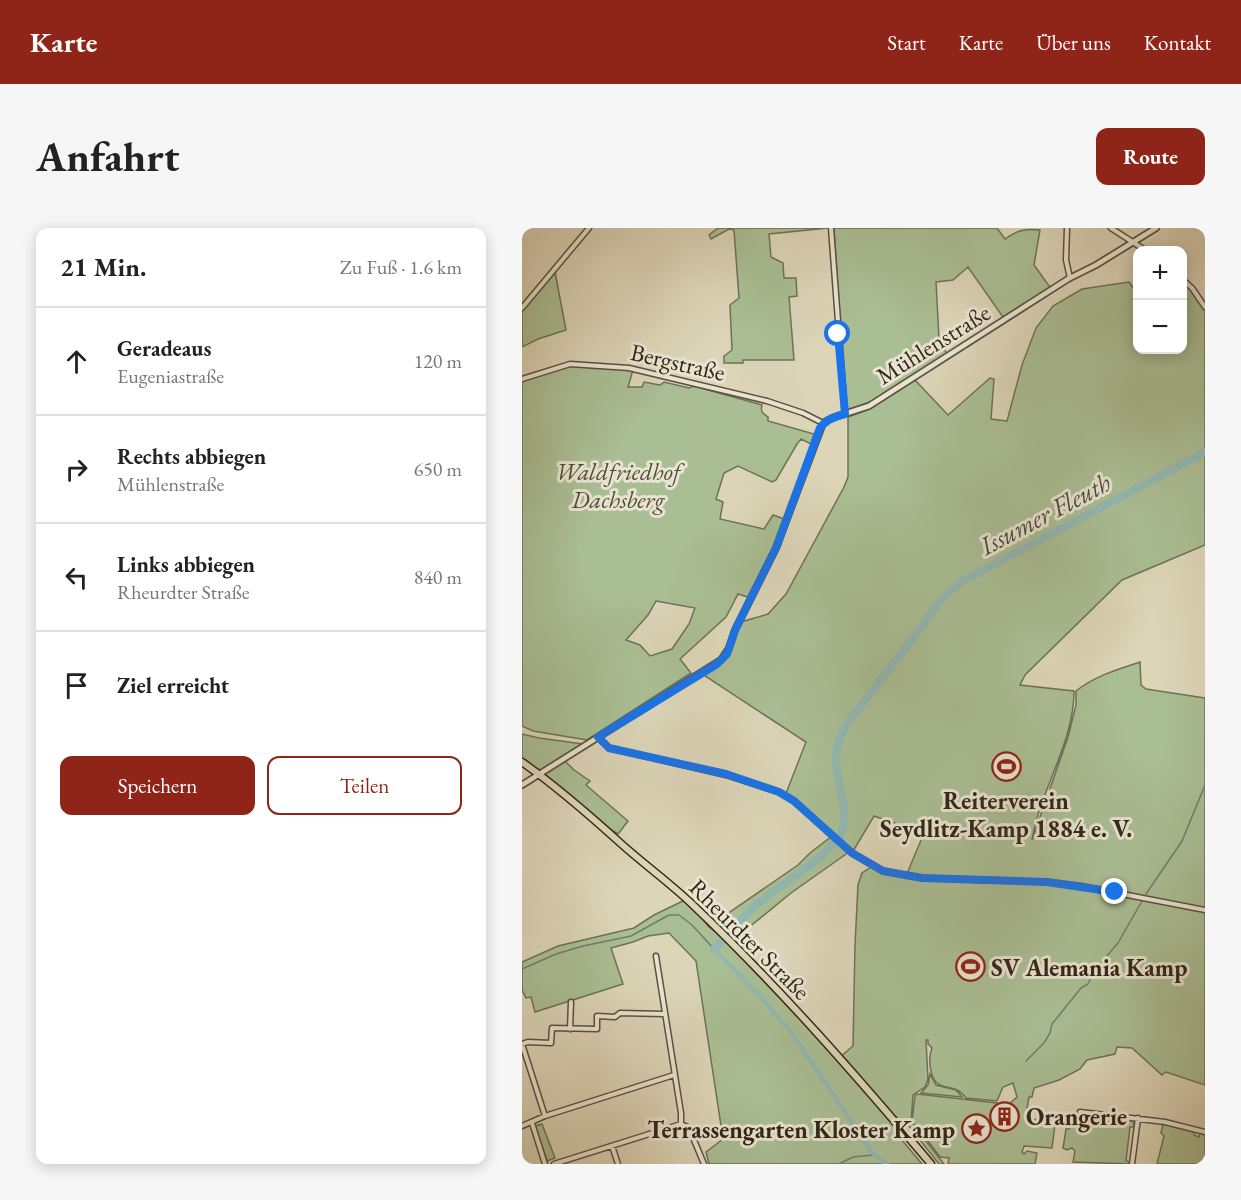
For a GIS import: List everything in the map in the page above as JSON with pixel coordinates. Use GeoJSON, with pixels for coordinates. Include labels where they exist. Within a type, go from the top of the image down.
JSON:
{"type":"FeatureCollection","features":[{"type":"Feature","properties":{"kind":"main road","name":"Rheurdter Straße"},"geometry":{"type":"LineString","coordinates":[[522,762],[597,821],[722,933],[828,1044],[931,1164]]}},
{"type":"Feature","properties":{"kind":"street"},"geometry":{"type":"LineString","coordinates":[[522,308],[589,228]]}},
{"type":"Feature","properties":{"kind":"street"},"geometry":{"type":"LineString","coordinates":[[831,228],[845,414]]}},
{"type":"Feature","properties":{"kind":"street"},"geometry":{"type":"LineString","coordinates":[[1068,228],[1066,260],[1070,278]]}},
{"type":"Feature","properties":{"kind":"street"},"geometry":{"type":"LineString","coordinates":[[1111,228],[1140,246]]}},
{"type":"Feature","properties":{"kind":"street","name":"Mühlenstraße"},"geometry":{"type":"LineString","coordinates":[[823,423],[869,406],[1070,278],[1096,265],[1156,228]]}},
{"type":"Feature","properties":{"kind":"street"},"geometry":{"type":"LineString","coordinates":[[1187,284],[1205,307]]}},
{"type":"Feature","properties":{"kind":"street","name":"Bergstraße"},"geometry":{"type":"LineString","coordinates":[[522,379],[570,364],[619,366],[766,401],[803,413],[823,423]]}},
{"type":"Feature","properties":{"kind":"street"},"geometry":{"type":"LineString","coordinates":[[522,785],[717,664],[727,654],[735,630],[776,548],[823,423]]}},
{"type":"Feature","properties":{"kind":"street"},"geometry":{"type":"LineString","coordinates":[[598,737],[609,748],[726,774],[779,792],[794,801],[852,853],[883,871],[922,878],[1047,882],[1081,886],[1205,910]]}},
{"type":"Feature","properties":{"kind":"street"},"geometry":{"type":"LineString","coordinates":[[656,956],[681,1124]]}},
{"type":"Feature","properties":{"kind":"street"},"geometry":{"type":"LineString","coordinates":[[570,1029],[571,1002]]}},
{"type":"Feature","properties":{"kind":"street"},"geometry":{"type":"LineString","coordinates":[[545,1116],[522,1044],[550,1043],[552,1028],[597,1029],[597,1016],[615,1017],[620,1013],[664,1014]]}},
{"type":"Feature","properties":{"kind":"street"},"geometry":{"type":"LineString","coordinates":[[522,1126],[545,1116],[674,1075]]}},
{"type":"Feature","properties":{"kind":"street"},"geometry":{"type":"LineString","coordinates":[[1080,1112],[1165,1122],[1205,1132]]}},
{"type":"Feature","properties":{"kind":"street"},"geometry":{"type":"LineString","coordinates":[[1132,1164],[1138,1118]]}},
{"type":"Feature","properties":{"kind":"street"},"geometry":{"type":"LineString","coordinates":[[532,1123],[545,1164]]}},
{"type":"Feature","properties":{"kind":"street"},"geometry":{"type":"LineString","coordinates":[[554,1164],[681,1124],[689,1128],[704,1164]]}},
{"type":"Feature","properties":{"kind":"street"},"geometry":{"type":"LineString","coordinates":[[612,1146],[618,1164]]}},
{"type":"Feature","properties":{"kind":"green space"},"geometry":{"type":"Polygon","coordinates":[[[718,228],[828,228],[769,234],[771,257],[783,263],[784,278],[796,278],[797,296],[789,297],[794,360],[743,360],[743,363],[724,363],[724,356],[732,350],[730,305],[739,298],[734,230],[729,229],[711,239],[709,235],[718,228]]]}},
{"type":"Feature","properties":{"kind":"green space"},"geometry":{"type":"Polygon","coordinates":[[[834,228],[997,228],[1005,239],[1021,231],[1040,230],[1034,265],[1052,290],[1005,320],[968,267],[953,280],[936,282],[939,339],[947,354],[870,402],[846,410],[834,228]]]}},
{"type":"Feature","properties":{"kind":"green space"},"geometry":{"type":"Polygon","coordinates":[[[555,272],[566,330],[522,347],[522,311],[555,272]]]}},
{"type":"Feature","properties":{"kind":"green space"},"geometry":{"type":"Polygon","coordinates":[[[1129,282],[1133,288],[1133,354],[1187,354],[1187,284],[1205,307],[1205,545],[1122,580],[1025,675],[1020,685],[1074,691],[1069,729],[1036,821],[1032,840],[1068,737],[1076,705],[1076,691],[1098,677],[1140,662],[1141,685],[1146,689],[1205,698],[1205,1085],[1166,1072],[1162,1075],[1132,1048],[1117,1047],[1115,1054],[1087,1060],[1080,1069],[1059,1080],[1034,1088],[1027,1108],[1030,1109],[1029,1119],[1050,1121],[1050,1125],[1055,1125],[1052,1148],[1024,1146],[1022,1152],[1024,1154],[1027,1151],[1037,1153],[1035,1164],[948,1164],[949,1158],[940,1157],[922,1133],[922,1128],[917,1128],[912,1121],[917,1094],[1007,1106],[1017,1097],[1013,1083],[1003,1087],[997,1101],[966,1098],[956,1089],[940,1085],[932,1073],[930,1057],[932,1048],[926,1040],[928,1079],[925,1087],[913,1095],[911,1122],[944,1164],[939,1164],[908,1125],[897,1134],[922,1164],[709,1164],[706,1152],[723,1139],[696,961],[669,933],[648,936],[611,948],[623,984],[535,1012],[531,997],[526,998],[522,990],[522,962],[558,946],[634,928],[654,915],[687,899],[709,927],[729,941],[717,921],[798,865],[832,836],[785,796],[806,742],[702,674],[713,669],[725,659],[741,622],[768,614],[786,594],[848,477],[848,417],[870,409],[915,380],[948,415],[990,378],[994,379],[991,419],[1007,421],[1022,365],[1036,328],[1053,306],[1082,289],[1129,282]],[[874,816],[852,853],[849,852],[791,893],[731,942],[840,1057],[853,1046],[858,885],[862,873],[871,867],[906,876],[924,833],[874,816]]]}},
{"type":"Feature","properties":{"kind":"green space","name":"Waldfriedhof Dachsberg"},"geometry":{"type":"Polygon","coordinates":[[[570,366],[633,370],[628,387],[642,387],[644,382],[660,385],[664,382],[689,388],[694,386],[762,405],[762,411],[768,417],[768,421],[814,434],[811,444],[801,439],[776,480],[772,482],[738,466],[724,473],[716,499],[723,502],[720,519],[764,529],[773,515],[784,519],[772,550],[748,597],[738,594],[726,617],[680,659],[691,673],[587,740],[533,731],[522,726],[522,380],[570,366]],[[656,601],[648,615],[626,640],[640,645],[650,656],[672,649],[689,624],[695,608],[656,601]]]}},
{"type":"Feature","properties":{"kind":"green space"},"geometry":{"type":"Polygon","coordinates":[[[522,734],[583,744],[555,763],[563,759],[590,781],[586,785],[628,821],[618,834],[597,821],[522,763],[522,734]]]}},
{"type":"Feature","properties":{"kind":"green space"},"geometry":{"type":"Polygon","coordinates":[[[930,1074],[936,1085],[956,1090],[962,1097],[921,1093],[928,1085],[930,1074]]]}},
{"type":"Feature","properties":{"kind":"green space"},"geometry":{"type":"Polygon","coordinates":[[[1115,1118],[1134,1121],[1134,1127],[1130,1127],[1126,1161],[1130,1162],[1129,1164],[1073,1162],[1075,1151],[1072,1148],[1067,1150],[1063,1148],[1066,1129],[1069,1129],[1070,1125],[1114,1121],[1115,1118]]]}},
{"type":"Feature","properties":{"kind":"green space"},"geometry":{"type":"Polygon","coordinates":[[[542,1124],[555,1158],[547,1161],[535,1126],[542,1124]]]}},
{"type":"Feature","properties":{"kind":"green space"},"geometry":{"type":"Polygon","coordinates":[[[1163,1124],[1193,1131],[1194,1135],[1199,1137],[1200,1133],[1205,1134],[1205,1164],[1157,1164],[1164,1136],[1161,1133],[1163,1124]]]}},
{"type":"Feature","properties":{"kind":"waterway","name":"Issumer Fleuth"},"geometry":{"type":"LineString","coordinates":[[919,630],[942,599],[961,582],[1205,452]]}},
{"type":"Feature","properties":{"kind":"waterway","name":"Issumer Fleuth"},"geometry":{"type":"LineString","coordinates":[[840,836],[844,825],[843,802],[836,768],[840,738],[850,720],[915,635]]}},
{"type":"Feature","properties":{"kind":"waterway"},"geometry":{"type":"LineString","coordinates":[[1146,894],[1182,841],[1205,785]]}},
{"type":"Feature","properties":{"kind":"waterway","name":"Issumer Fleuth"},"geometry":{"type":"LineString","coordinates":[[733,928],[757,904],[821,857],[834,843]]}},
{"type":"Feature","properties":{"kind":"waterway"},"geometry":{"type":"LineString","coordinates":[[1026,1061],[1044,1043],[1052,1024],[1081,988],[1088,984],[1094,971],[1118,943],[1142,901]]}},
{"type":"Feature","properties":{"kind":"waterway"},"geometry":{"type":"LineString","coordinates":[[522,969],[556,954],[631,936],[669,915],[679,915],[692,925],[714,949]]}},
{"type":"Feature","properties":{"kind":"waterway","name":"Issumer Fleuth"},"geometry":{"type":"LineString","coordinates":[[714,949],[721,942]]}},
{"type":"Feature","properties":{"kind":"waterway"},"geometry":{"type":"LineString","coordinates":[[714,949],[791,1032],[874,1155],[887,1164]]}},
{"type":"Feature","properties":{"kind":"waterway"},"geometry":{"type":"LineString","coordinates":[[839,1164],[853,1157],[874,1155]]}},
{"type":"Feature","properties":{"kind":"place","name":"Reiterverein Seydlitz-Kamp 1884 e. V."},"geometry":{"type":"Point","coordinates":[1006,767]}},
{"type":"Feature","properties":{"kind":"place","name":"SV Alemania Kamp"},"geometry":{"type":"Point","coordinates":[970,967]}},
{"type":"Feature","properties":{"kind":"place","name":"Orangerie"},"geometry":{"type":"Point","coordinates":[1005,1116]}},
{"type":"Feature","properties":{"kind":"place","name":"Terrassengarten Kloster Kamp"},"geometry":{"type":"Point","coordinates":[976,1129]}},
{"type":"Feature","properties":{"kind":"route"},"geometry":{"type":"LineString","coordinates":[[838,334],[845,414],[823,423],[820,428],[776,548],[735,630],[727,654],[717,664],[700,672],[598,737],[609,748],[726,774],[779,792],[794,801],[852,853],[883,871],[922,878],[1047,882],[1115,892]]}}]}
